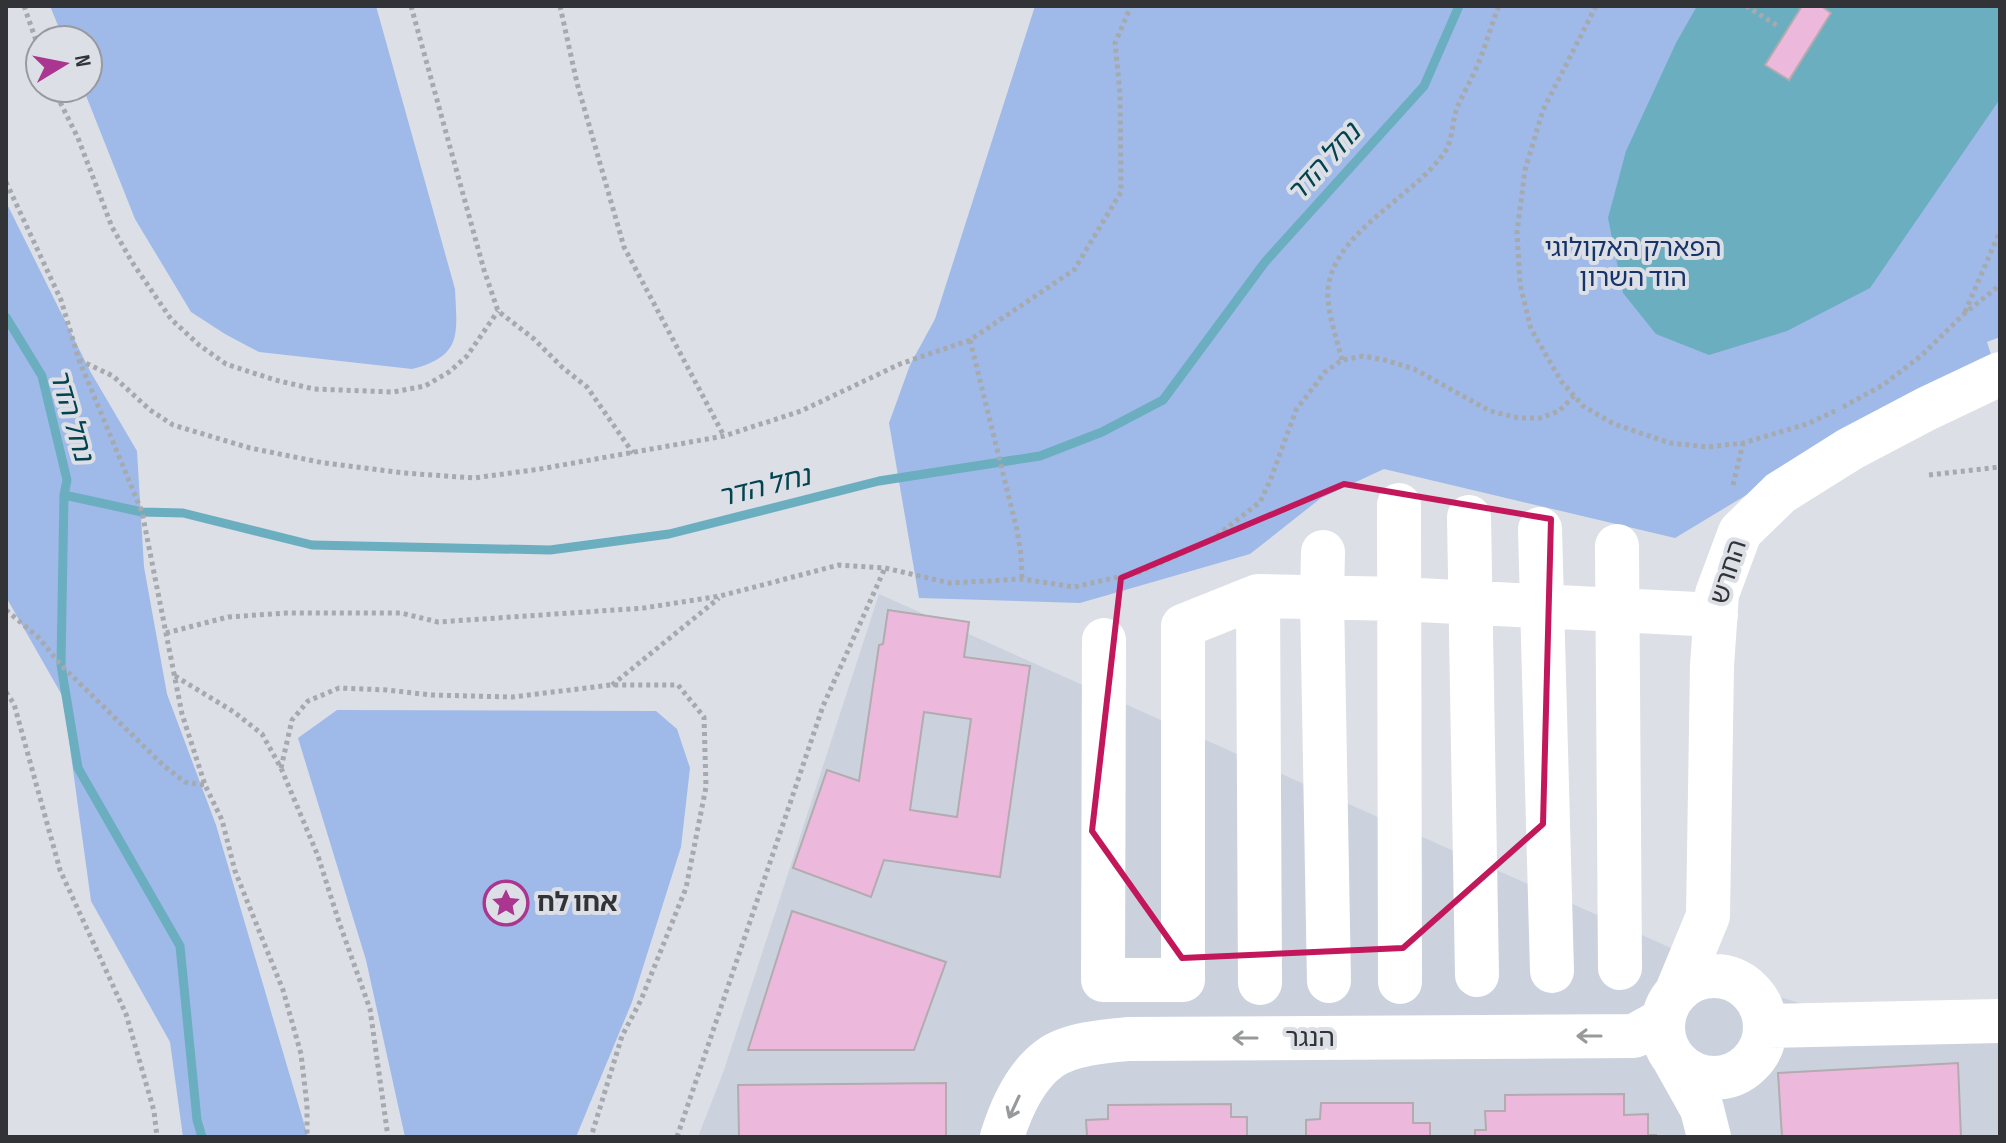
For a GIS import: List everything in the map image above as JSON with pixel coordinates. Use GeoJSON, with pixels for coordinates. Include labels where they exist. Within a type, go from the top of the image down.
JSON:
{"type":"FeatureCollection","features":[{"type":"Feature","properties":{"kind":"street","name":"החרש"},"geometry":{"type":"LineString","coordinates":[[1671,1023],[1708,916],[1712,666],[1717,594],[1740,532],[1780,493],[1850,449],[2000,374]]}},
{"type":"Feature","properties":{"kind":"street"},"geometry":{"type":"LineString","coordinates":[[1399,505],[1400,982]]}},
{"type":"Feature","properties":{"kind":"street"},"geometry":{"type":"LineString","coordinates":[[1469,517],[1477,975]]}},
{"type":"Feature","properties":{"kind":"street"},"geometry":{"type":"LineString","coordinates":[[1540,529],[1552,971]]}},
{"type":"Feature","properties":{"kind":"street"},"geometry":{"type":"LineString","coordinates":[[1617,546],[1620,968]]}},
{"type":"Feature","properties":{"kind":"street"},"geometry":{"type":"LineString","coordinates":[[1323,552],[1329,981]]}},
{"type":"Feature","properties":{"kind":"street"},"geometry":{"type":"LineString","coordinates":[[1104,640],[1103,980],[1183,980],[1183,626],[1258,596],[1399,599],[1716,615]]}},
{"type":"Feature","properties":{"kind":"street"},"geometry":{"type":"LineString","coordinates":[[1258,596],[1260,983]]}},
{"type":"Feature","properties":{"kind":"street","name":"החרש"},"geometry":{"type":"LineString","coordinates":[[1708,916],[1740,982]]}},
{"type":"Feature","properties":{"kind":"street"},"geometry":{"type":"LineString","coordinates":[[1727,1137],[1760,1043],[1762,1009],[1753,993],[1740,982],[1723,976],[1705,976],[1690,981],[1671,1023],[1683,1069],[1707,1079],[1725,1078],[1742,1071],[1760,1043]]}},
{"type":"Feature","properties":{"kind":"street"},"geometry":{"type":"LineString","coordinates":[[1760,1043],[2000,1021]]}},
{"type":"Feature","properties":{"kind":"street"},"geometry":{"type":"LineString","coordinates":[[1671,1023],[1709,1137]]}},
{"type":"Feature","properties":{"kind":"street","name":"הנגר"},"geometry":{"type":"LineString","coordinates":[[1002,1137],[1017,1099],[1032,1075],[1050,1057],[1092,1044],[1128,1039],[1634,1036],[1671,1023]]}},
{"type":"Feature","properties":{"kind":"path"},"geometry":{"type":"LineString","coordinates":[[411,6],[498,311],[587,387],[633,453]]}},
{"type":"Feature","properties":{"kind":"path"},"geometry":{"type":"LineString","coordinates":[[560,6],[577,83],[624,247],[724,436]]}},
{"type":"Feature","properties":{"kind":"path"},"geometry":{"type":"LineString","coordinates":[[79,360],[113,376],[150,410],[173,425],[250,448],[324,463],[474,478],[724,436],[801,411],[900,364],[970,340],[1074,270],[1121,192],[1120,93],[1115,43],[1131,6]]}},
{"type":"Feature","properties":{"kind":"path"},"geometry":{"type":"LineString","coordinates":[[1342,360],[1328,297],[1333,271],[1341,254],[1359,231],[1436,164],[1448,146],[1456,110],[1479,64],[1499,6]]}},
{"type":"Feature","properties":{"kind":"path"},"geometry":{"type":"LineString","coordinates":[[1596,6],[1543,110],[1525,170],[1517,232],[1520,284],[1531,329],[1561,381],[1583,406],[1614,424],[1670,443],[1708,447],[1743,443],[1807,424],[1883,385],[1922,355],[1965,313],[2000,285]]}},
{"type":"Feature","properties":{"kind":"path"},"geometry":{"type":"LineString","coordinates":[[1746,6],[1778,26]]}},
{"type":"Feature","properties":{"kind":"path"},"geometry":{"type":"LineString","coordinates":[[61,104],[78,138],[112,227],[132,262],[171,319],[226,364],[314,389],[393,392],[425,386],[449,372],[467,356],[498,311]]}},
{"type":"Feature","properties":{"kind":"path"},"geometry":{"type":"LineString","coordinates":[[6,182],[61,300],[79,360],[142,512],[182,714],[205,785],[222,820],[235,871],[283,990],[301,1054],[307,1137]]}},
{"type":"Feature","properties":{"kind":"path"},"geometry":{"type":"LineString","coordinates":[[1965,313],[2000,231]]}},
{"type":"Feature","properties":{"kind":"path"},"geometry":{"type":"LineString","coordinates":[[970,340],[1012,508],[1022,579]]}},
{"type":"Feature","properties":{"kind":"path"},"geometry":{"type":"LineString","coordinates":[[166,633],[228,617],[286,613],[401,613],[438,622],[644,608],[720,596],[839,565],[885,568],[950,583],[1022,579],[1074,587],[1140,572],[1210,541],[1260,502],[1296,410],[1325,372],[1342,360],[1363,356],[1414,369],[1490,411],[1519,418],[1540,418],[1559,411],[1574,396]]}},
{"type":"Feature","properties":{"kind":"path"},"geometry":{"type":"LineString","coordinates":[[1929,475],[2000,467]]}},
{"type":"Feature","properties":{"kind":"path"},"geometry":{"type":"LineString","coordinates":[[677,1137],[823,706],[885,568]]}},
{"type":"Feature","properties":{"kind":"path"},"geometry":{"type":"LineString","coordinates":[[611,685],[720,596]]}},
{"type":"Feature","properties":{"kind":"path"},"geometry":{"type":"LineString","coordinates":[[6,610],[38,637],[61,665],[164,766],[185,782],[205,785]]}},
{"type":"Feature","properties":{"kind":"path"},"geometry":{"type":"LineString","coordinates":[[175,676],[234,712],[262,734],[281,768],[318,856],[370,1009],[388,1137]]}},
{"type":"Feature","properties":{"kind":"path"},"geometry":{"type":"LineString","coordinates":[[281,768],[292,720],[308,701],[339,688],[512,697],[611,685],[678,685],[704,717],[706,787],[686,888],[641,1000],[622,1036],[591,1137]]}},
{"type":"Feature","properties":{"kind":"path"},"geometry":{"type":"LineString","coordinates":[[6,692],[14,704],[60,870],[126,1014],[154,1111],[157,1137]]}},
{"type":"Feature","properties":{"kind":"highlighted area"},"geometry":{"type":"Polygon","coordinates":[[[1344,484],[1551,519],[1543,824],[1403,948],[1182,958],[1092,831],[1121,578],[1344,484]]]}},
{"type":"Feature","properties":{"kind":"shaded area"},"geometry":{"type":"Polygon","coordinates":[[[1697,6],[2000,6],[2000,99],[1870,288],[1787,331],[1709,355],[1656,334],[1623,293],[1608,218],[1626,151],[1676,43],[1697,6]]]}},
{"type":"Feature","properties":{"kind":"shaded area"},"geometry":{"type":"Polygon","coordinates":[[[879,594],[1783,998],[1825,1011],[2000,1006],[2000,1137],[698,1137],[724,1070],[879,594]]]}},
{"type":"Feature","properties":{"kind":"green space"},"geometry":{"type":"Polygon","coordinates":[[[50,6],[376,6],[455,289],[456,331],[449,350],[429,364],[412,369],[259,352],[191,312],[135,219],[89,104],[104,104],[104,24],[57,24],[50,6]]]}},
{"type":"Feature","properties":{"kind":"green space","name":"הפארק האקולוגי הוד השרון"},"geometry":{"type":"Polygon","coordinates":[[[1035,6],[2000,6],[2000,337],[1987,342],[1994,364],[1748,494],[1675,538],[1384,469],[1321,498],[1250,554],[1080,603],[919,598],[889,423],[910,365],[935,319],[1035,6]]]}},
{"type":"Feature","properties":{"kind":"green space"},"geometry":{"type":"Polygon","coordinates":[[[6,202],[90,371],[137,451],[144,567],[167,694],[216,825],[308,1137],[183,1137],[170,1042],[91,901],[63,697],[6,597],[6,202]]]}},
{"type":"Feature","properties":{"kind":"green space","name":"אחו לח"},"geometry":{"type":"Polygon","coordinates":[[[337,710],[656,711],[677,729],[690,768],[681,847],[632,1002],[576,1137],[405,1137],[366,960],[298,738],[337,710]]]}},
{"type":"Feature","properties":{"kind":"building"},"geometry":{"type":"Polygon","coordinates":[[[1802,6],[1821,6],[1831,13],[1789,80],[1765,65],[1802,6]]]}},
{"type":"Feature","properties":{"kind":"building"},"geometry":{"type":"Polygon","coordinates":[[[888,610],[969,622],[964,657],[1030,666],[1000,877],[884,860],[871,897],[793,868],[827,770],[859,781],[879,645],[883,644],[888,610]],[[924,712],[910,810],[957,817],[971,719],[924,712]]]}},
{"type":"Feature","properties":{"kind":"building"},"geometry":{"type":"Polygon","coordinates":[[[792,911],[946,962],[914,1050],[748,1050],[792,911]]]}},
{"type":"Feature","properties":{"kind":"building"},"geometry":{"type":"Polygon","coordinates":[[[1958,1063],[1961,1137],[1782,1137],[1778,1073],[1958,1063]]]}},
{"type":"Feature","properties":{"kind":"building"},"geometry":{"type":"Polygon","coordinates":[[[946,1083],[946,1137],[739,1137],[738,1085],[946,1083]]]}},
{"type":"Feature","properties":{"kind":"building"},"geometry":{"type":"Polygon","coordinates":[[[1624,1094],[1624,1115],[1648,1114],[1648,1135],[1656,1137],[1475,1137],[1475,1130],[1486,1130],[1485,1111],[1505,1111],[1505,1095],[1624,1094]]]}},
{"type":"Feature","properties":{"kind":"building"},"geometry":{"type":"Polygon","coordinates":[[[1321,1103],[1413,1103],[1413,1123],[1430,1123],[1430,1137],[1306,1137],[1306,1120],[1320,1119],[1321,1103]]]}},
{"type":"Feature","properties":{"kind":"building"},"geometry":{"type":"Polygon","coordinates":[[[1231,1104],[1231,1117],[1247,1117],[1247,1137],[1071,1137],[1087,1136],[1086,1120],[1108,1119],[1108,1105],[1231,1104]]]}},
{"type":"Feature","properties":{"kind":"waterway","name":"נחל הדר"},"geometry":{"type":"LineString","coordinates":[[64,495],[142,512],[183,513],[312,545],[550,550],[669,534],[879,481],[1040,456],[1102,432],[1163,400],[1265,262],[1424,86],[1459,6]]}},
{"type":"Feature","properties":{"kind":"waterway"},"geometry":{"type":"LineString","coordinates":[[6,317],[42,376],[67,480],[64,495],[61,665],[78,768],[180,946],[197,1120],[202,1137]]}},
{"type":"Feature","properties":{"kind":"place","name":"אחו לח"},"geometry":{"type":"Point","coordinates":[506,903]}}]}
